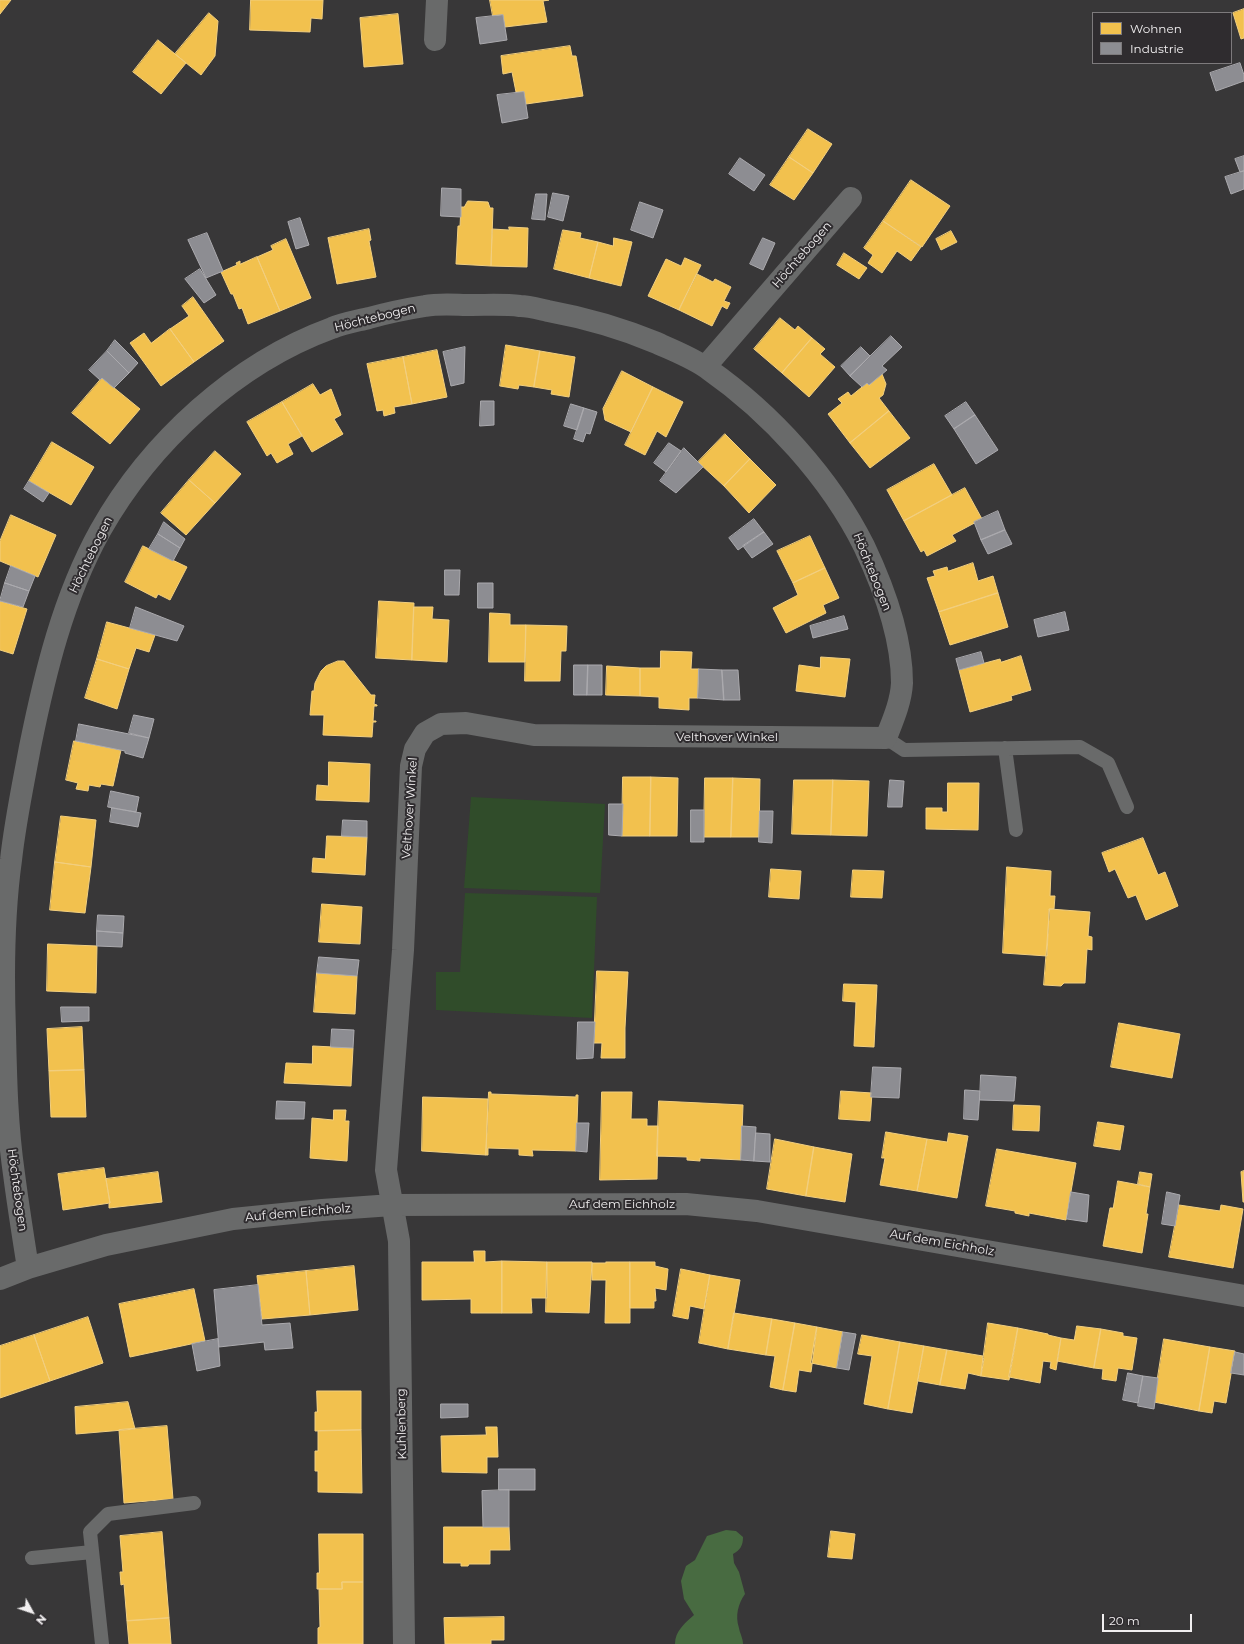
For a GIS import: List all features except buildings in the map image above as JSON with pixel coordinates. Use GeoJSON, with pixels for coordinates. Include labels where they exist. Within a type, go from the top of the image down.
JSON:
{"type":"FeatureCollection","features":[{"type":"Feature","properties":{"kind":"street"},"geometry":{"type":"LineString","coordinates":[[435,40],[437,0]]}},
{"type":"Feature","properties":{"kind":"street","name":"Höchtebogen"},"geometry":{"type":"LineString","coordinates":[[705,367],[851,198]]}},
{"type":"Feature","properties":{"kind":"street","name":"Höchtebogen"},"geometry":{"type":"LineString","coordinates":[[28,1268],[13,1170],[6,1092],[4,934],[10,861],[36,718],[48,665],[58,629],[78,578],[99,533],[128,487],[160,448],[192,416],[235,381],[256,367],[292,346],[334,327],[429,305],[520,306],[590,319],[631,332],[674,351],[705,367],[770,420],[809,463],[841,507],[866,550],[889,610],[895,632],[902,682],[896,714],[886,738]]}},
{"type":"Feature","properties":{"kind":"street","name":"Velthover Winkel"},"geometry":{"type":"LineString","coordinates":[[392,1205],[386,1170],[403,950],[411,766],[415,749],[425,733],[441,724],[466,723],[534,735],[886,738]]}},
{"type":"Feature","properties":{"kind":"street","name":"Auf dem Eichholz"},"geometry":{"type":"LineString","coordinates":[[0,1279],[28,1268],[106,1245],[233,1219],[392,1205],[686,1204],[720,1206],[765,1212],[1244,1296]]}},
{"type":"Feature","properties":{"kind":"street","name":"Kuhlenberg"},"geometry":{"type":"LineString","coordinates":[[392,1205],[398,1241],[404,1644]]}},
{"type":"Feature","properties":{"kind":"lane"},"geometry":{"type":"LineString","coordinates":[[886,738],[904,750],[1080,747],[1108,763],[1127,807]]}},
{"type":"Feature","properties":{"kind":"lane"},"geometry":{"type":"LineString","coordinates":[[1005,748],[1016,830]]}},
{"type":"Feature","properties":{"kind":"lane"},"geometry":{"type":"LineString","coordinates":[[102,1644],[90,1532],[108,1514],[194,1503]]}},
{"type":"Feature","properties":{"kind":"lane"},"geometry":{"type":"LineString","coordinates":[[32,1558],[92,1552]]}},
{"type":"Feature","properties":{"kind":"green space"},"geometry":{"type":"Polygon","coordinates":[[[471,797],[605,804],[600,893],[464,888],[471,797]]]}},
{"type":"Feature","properties":{"kind":"green space"},"geometry":{"type":"Polygon","coordinates":[[[465,893],[597,897],[592,1018],[436,1010],[436,972],[460,972],[465,893]]]}},
{"type":"Feature","properties":{"kind":"green space"},"geometry":{"type":"Polygon","coordinates":[[[726,1530],[736,1531],[743,1537],[741,1547],[733,1554],[734,1563],[739,1572],[745,1594],[739,1606],[737,1615],[743,1644],[675,1644],[675,1639],[679,1631],[694,1615],[684,1599],[681,1581],[686,1566],[695,1560],[707,1536],[726,1530]]]}}]}
